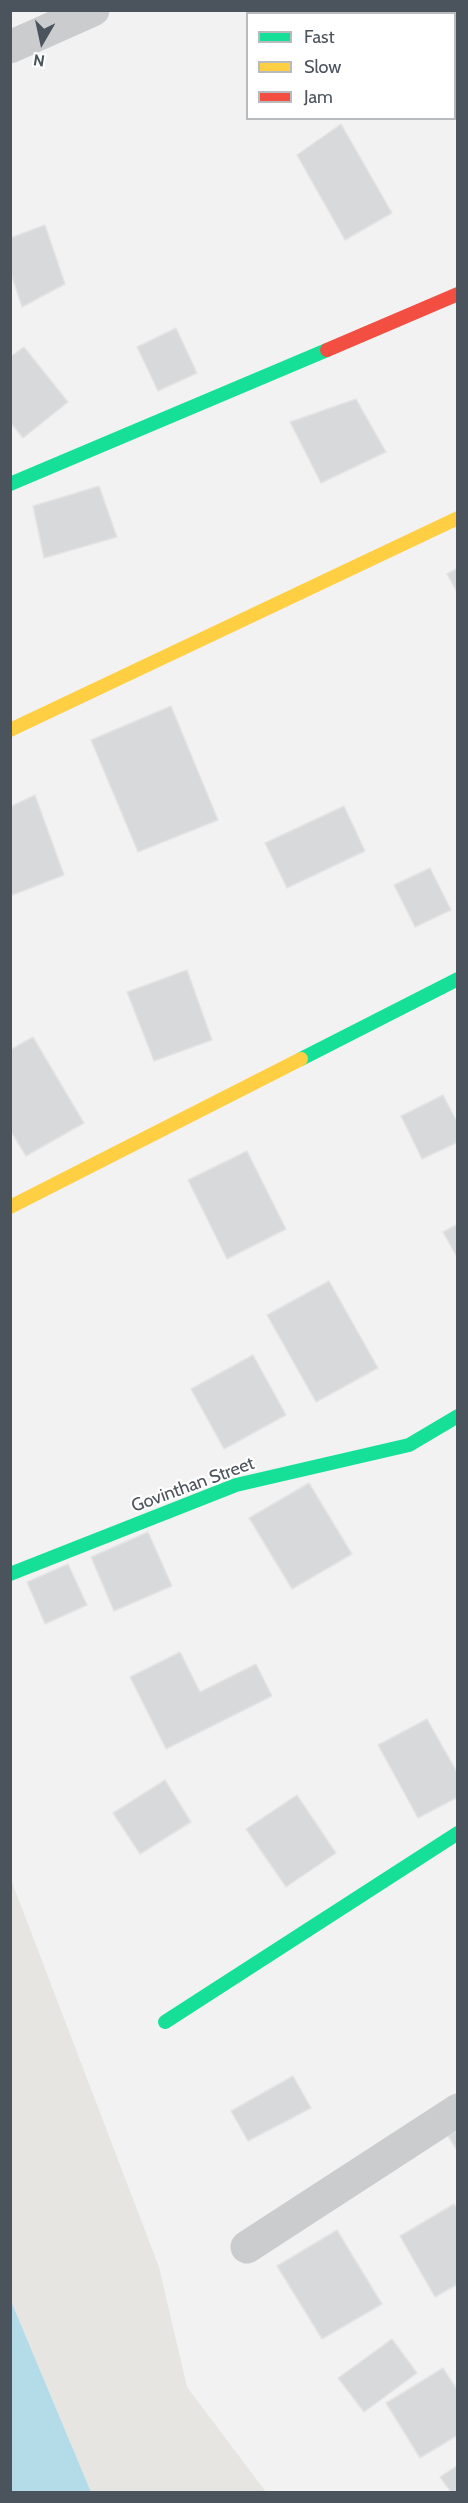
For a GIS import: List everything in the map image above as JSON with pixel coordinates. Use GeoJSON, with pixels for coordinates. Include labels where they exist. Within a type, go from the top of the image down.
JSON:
{"type":"FeatureCollection","features":[{"type":"Feature","properties":{"kind":"street"},"geometry":{"type":"LineString","coordinates":[[11,45],[93,10]]}},
{"type":"Feature","properties":{"kind":"street"},"geometry":{"type":"LineString","coordinates":[[10,484],[458,294]]}},
{"type":"Feature","properties":{"kind":"street"},"geometry":{"type":"LineString","coordinates":[[10,730],[458,518]]}},
{"type":"Feature","properties":{"kind":"street"},"geometry":{"type":"LineString","coordinates":[[10,1207],[458,979]]}},
{"type":"Feature","properties":{"kind":"street","name":"Govinthan Street"},"geometry":{"type":"LineString","coordinates":[[10,1574],[236,1485],[409,1445],[458,1416]]}},
{"type":"Feature","properties":{"kind":"street"},"geometry":{"type":"LineString","coordinates":[[165,2022],[458,1833]]}},
{"type":"Feature","properties":{"kind":"street"},"geometry":{"type":"LineString","coordinates":[[247,2247],[458,2110]]}},
{"type":"Feature","properties":{"kind":"shaded area"},"geometry":{"type":"Polygon","coordinates":[[[10,1877],[159,2267],[187,2387],[266,2492],[91,2492],[11,2301],[10,1877]]]}},
{"type":"Feature","properties":{"kind":"water"},"geometry":{"type":"Polygon","coordinates":[[[11,2301],[91,2492],[11,2492],[11,2301]]]}},
{"type":"Feature","properties":{"kind":"building"},"geometry":{"type":"Polygon","coordinates":[[[330,10],[330,12],[292,12],[330,10]]]}},
{"type":"Feature","properties":{"kind":"building"},"geometry":{"type":"Polygon","coordinates":[[[341,124],[392,213],[345,240],[297,155],[341,124]]]}},
{"type":"Feature","properties":{"kind":"building"},"geometry":{"type":"Polygon","coordinates":[[[45,225],[65,284],[22,307],[10,271],[10,238],[45,225]]]}},
{"type":"Feature","properties":{"kind":"building"},"geometry":{"type":"Polygon","coordinates":[[[176,328],[197,373],[158,391],[137,347],[176,328]]]}},
{"type":"Feature","properties":{"kind":"building"},"geometry":{"type":"Polygon","coordinates":[[[24,347],[68,402],[23,438],[10,422],[10,357],[24,347]]]}},
{"type":"Feature","properties":{"kind":"building"},"geometry":{"type":"Polygon","coordinates":[[[356,399],[386,452],[321,483],[290,422],[356,399]]]}},
{"type":"Feature","properties":{"kind":"building"},"geometry":{"type":"Polygon","coordinates":[[[99,486],[117,537],[44,558],[33,506],[99,486]]]}},
{"type":"Feature","properties":{"kind":"building"},"geometry":{"type":"Polygon","coordinates":[[[458,568],[458,594],[447,574],[458,568]]]}},
{"type":"Feature","properties":{"kind":"building"},"geometry":{"type":"Polygon","coordinates":[[[171,706],[218,820],[138,852],[91,740],[171,706]]]}},
{"type":"Feature","properties":{"kind":"building"},"geometry":{"type":"Polygon","coordinates":[[[35,795],[64,875],[10,896],[10,807],[35,795]]]}},
{"type":"Feature","properties":{"kind":"building"},"geometry":{"type":"Polygon","coordinates":[[[344,806],[365,851],[287,888],[265,843],[344,806]]]}},
{"type":"Feature","properties":{"kind":"building"},"geometry":{"type":"Polygon","coordinates":[[[430,868],[451,910],[415,927],[394,885],[430,868]]]}},
{"type":"Feature","properties":{"kind":"building"},"geometry":{"type":"Polygon","coordinates":[[[187,970],[212,1040],[154,1061],[127,992],[187,970]]]}},
{"type":"Feature","properties":{"kind":"building"},"geometry":{"type":"Polygon","coordinates":[[[33,1037],[84,1123],[26,1156],[10,1130],[10,1050],[33,1037]]]}},
{"type":"Feature","properties":{"kind":"building"},"geometry":{"type":"Polygon","coordinates":[[[443,1095],[458,1124],[458,1142],[422,1159],[401,1116],[443,1095]]]}},
{"type":"Feature","properties":{"kind":"building"},"geometry":{"type":"Polygon","coordinates":[[[247,1151],[286,1229],[227,1259],[188,1180],[247,1151]]]}},
{"type":"Feature","properties":{"kind":"building"},"geometry":{"type":"Polygon","coordinates":[[[458,1224],[458,1259],[443,1232],[458,1224]]]}},
{"type":"Feature","properties":{"kind":"building"},"geometry":{"type":"Polygon","coordinates":[[[329,1281],[378,1368],[316,1402],[267,1315],[329,1281]]]}},
{"type":"Feature","properties":{"kind":"building"},"geometry":{"type":"Polygon","coordinates":[[[253,1355],[286,1415],[224,1449],[191,1389],[253,1355]]]}},
{"type":"Feature","properties":{"kind":"building"},"geometry":{"type":"Polygon","coordinates":[[[309,1483],[352,1554],[292,1589],[249,1518],[309,1483]]]}},
{"type":"Feature","properties":{"kind":"building"},"geometry":{"type":"Polygon","coordinates":[[[148,1532],[172,1586],[114,1611],[91,1557],[148,1532]]]}},
{"type":"Feature","properties":{"kind":"building"},"geometry":{"type":"Polygon","coordinates":[[[68,1564],[87,1605],[45,1624],[27,1582],[68,1564]]]}},
{"type":"Feature","properties":{"kind":"building"},"geometry":{"type":"Polygon","coordinates":[[[180,1652],[200,1692],[256,1664],[272,1696],[166,1749],[130,1677],[180,1652]]]}},
{"type":"Feature","properties":{"kind":"building"},"geometry":{"type":"Polygon","coordinates":[[[427,1719],[458,1774],[458,1797],[418,1818],[378,1745],[427,1719]]]}},
{"type":"Feature","properties":{"kind":"building"},"geometry":{"type":"Polygon","coordinates":[[[165,1780],[191,1822],[140,1854],[113,1813],[165,1780]]]}},
{"type":"Feature","properties":{"kind":"building"},"geometry":{"type":"Polygon","coordinates":[[[297,1795],[336,1853],[286,1887],[246,1829],[297,1795]]]}},
{"type":"Feature","properties":{"kind":"building"},"geometry":{"type":"Polygon","coordinates":[[[293,2076],[311,2108],[248,2141],[231,2111],[293,2076]]]}},
{"type":"Feature","properties":{"kind":"building"},"geometry":{"type":"Polygon","coordinates":[[[458,2130],[458,2152],[448,2136],[458,2130]]]}},
{"type":"Feature","properties":{"kind":"building"},"geometry":{"type":"Polygon","coordinates":[[[454,2204],[458,2210],[458,2284],[435,2297],[400,2236],[454,2204]]]}},
{"type":"Feature","properties":{"kind":"building"},"geometry":{"type":"Polygon","coordinates":[[[337,2230],[382,2304],[322,2339],[277,2266],[337,2230]]]}},
{"type":"Feature","properties":{"kind":"building"},"geometry":{"type":"Polygon","coordinates":[[[392,2339],[417,2373],[364,2412],[338,2378],[392,2339]]]}},
{"type":"Feature","properties":{"kind":"building"},"geometry":{"type":"Polygon","coordinates":[[[443,2368],[458,2391],[458,2435],[420,2458],[386,2403],[443,2368]]]}},
{"type":"Feature","properties":{"kind":"building"},"geometry":{"type":"Polygon","coordinates":[[[458,2465],[458,2492],[451,2492],[440,2477],[458,2465]]]}},
{"type":"Feature","properties":{"kind":"traffic: fast"},"geometry":{"type":"LineString","coordinates":[[10,484],[327,350]]}},
{"type":"Feature","properties":{"kind":"traffic: fast"},"geometry":{"type":"LineString","coordinates":[[301,1059],[458,979]]}},
{"type":"Feature","properties":{"kind":"traffic: fast"},"geometry":{"type":"LineString","coordinates":[[10,1574],[236,1485],[409,1445],[458,1416]]}},
{"type":"Feature","properties":{"kind":"traffic: fast"},"geometry":{"type":"LineString","coordinates":[[165,2022],[458,1833]]}},
{"type":"Feature","properties":{"kind":"traffic: slow"},"geometry":{"type":"LineString","coordinates":[[10,730],[458,518]]}},
{"type":"Feature","properties":{"kind":"traffic: slow"},"geometry":{"type":"LineString","coordinates":[[10,1207],[301,1059]]}},
{"type":"Feature","properties":{"kind":"traffic: jam"},"geometry":{"type":"LineString","coordinates":[[327,350],[458,294]]}}]}
